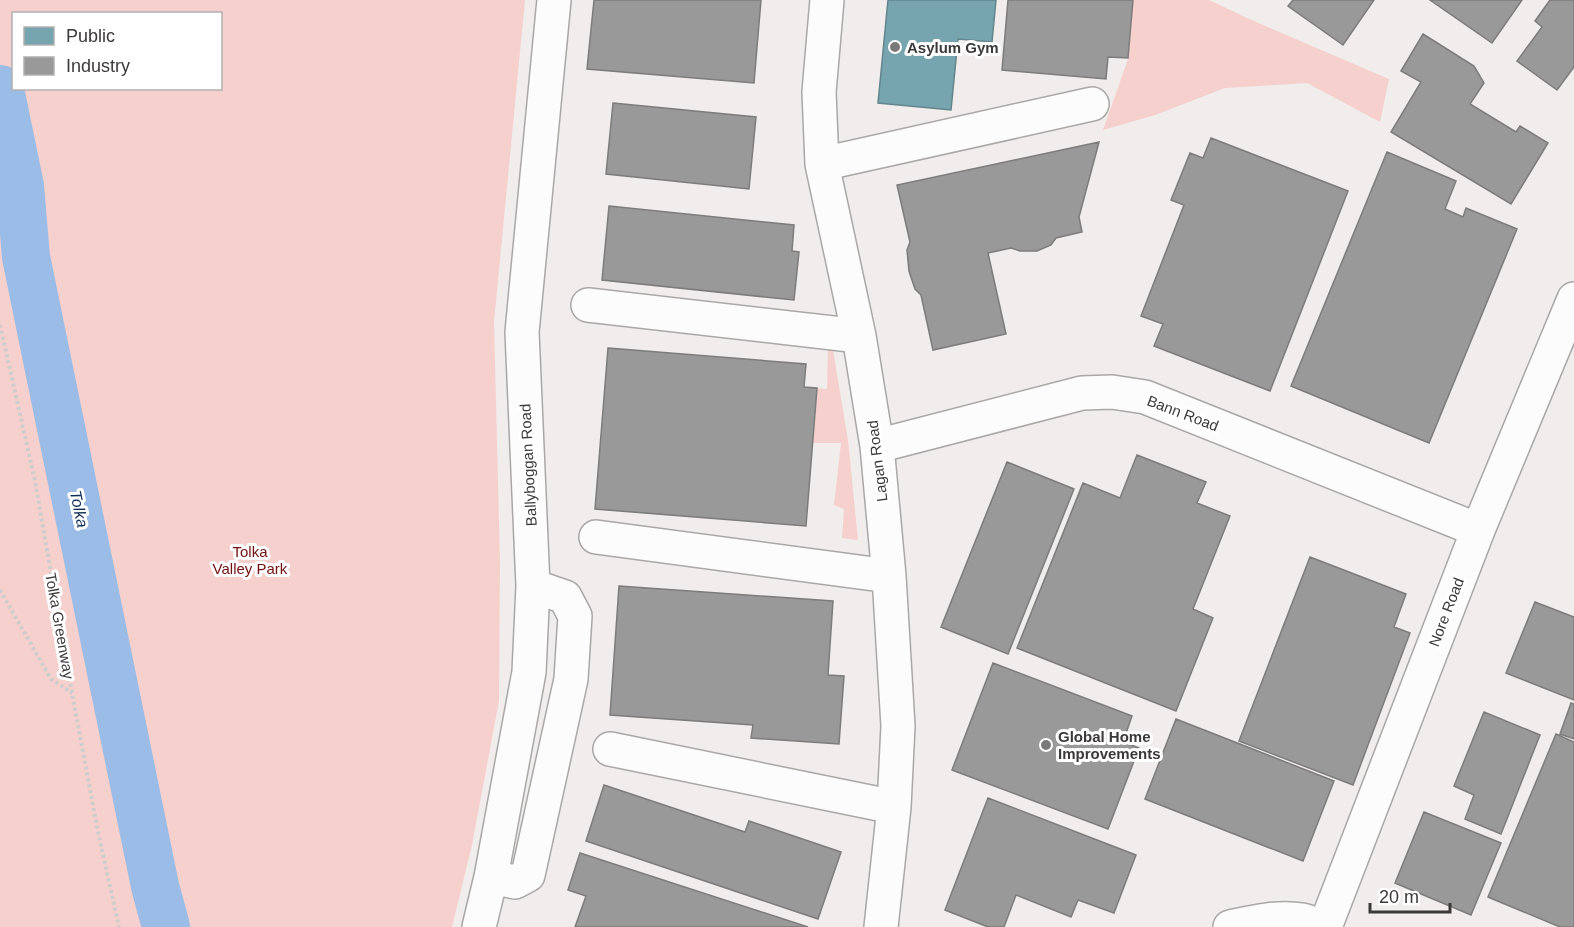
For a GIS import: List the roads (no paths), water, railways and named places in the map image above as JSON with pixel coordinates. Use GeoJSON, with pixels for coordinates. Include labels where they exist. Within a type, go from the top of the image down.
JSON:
{"type":"FeatureCollection","features":[{"type":"Feature","properties":{"kind":"street","name":"Ballyboggan Road"},"geometry":{"type":"LineString","coordinates":[[479,927],[491,877],[529,672],[533,586],[522,332],[554,0]]}},
{"type":"Feature","properties":{"kind":"street","name":"Lagan Road"},"geometry":{"type":"LineString","coordinates":[[827,0],[819,92],[822,164],[859,336],[877,446],[889,576],[898,726],[894,807],[881,927]]}},
{"type":"Feature","properties":{"kind":"street"},"geometry":{"type":"LineString","coordinates":[[822,164],[1092,104]]}},
{"type":"Feature","properties":{"kind":"street","name":"Nore Road"},"geometry":{"type":"LineString","coordinates":[[1323,927],[1478,530],[1574,299]]}},
{"type":"Feature","properties":{"kind":"street"},"geometry":{"type":"LineString","coordinates":[[588,305],[859,336]]}},
{"type":"Feature","properties":{"kind":"street","name":"Bann Road"},"geometry":{"type":"LineString","coordinates":[[877,446],[1082,393],[1112,392],[1145,397],[1478,530]]}},
{"type":"Feature","properties":{"kind":"street"},"geometry":{"type":"LineString","coordinates":[[596,537],[889,576]]}},
{"type":"Feature","properties":{"kind":"street"},"geometry":{"type":"LineString","coordinates":[[491,877],[515,882],[528,875],[571,679],[575,616],[565,597],[533,586]]}},
{"type":"Feature","properties":{"kind":"street"},"geometry":{"type":"LineString","coordinates":[[610,749],[894,807]]}},
{"type":"Feature","properties":{"kind":"street"},"geometry":{"type":"LineString","coordinates":[[1230,927],[1282,919],[1304,920],[1323,927]]}},
{"type":"Feature","properties":{"kind":"waterway","name":"Tolka"},"geometry":{"type":"LineString","coordinates":[[0,89],[20,186],[26,257],[155,886],[166,927]]}},
{"type":"Feature","properties":{"kind":"place","name":"Asylum Gym"},"geometry":{"type":"Point","coordinates":[895,47]}},
{"type":"Feature","properties":{"kind":"place","name":"Global Home Improvements"},"geometry":{"type":"Point","coordinates":[1046,745]}},
{"type":"Feature","properties":{"kind":"park label","name":"Tolka Valley Park"},"geometry":{"type":"Point","coordinates":[250,560]}}]}
